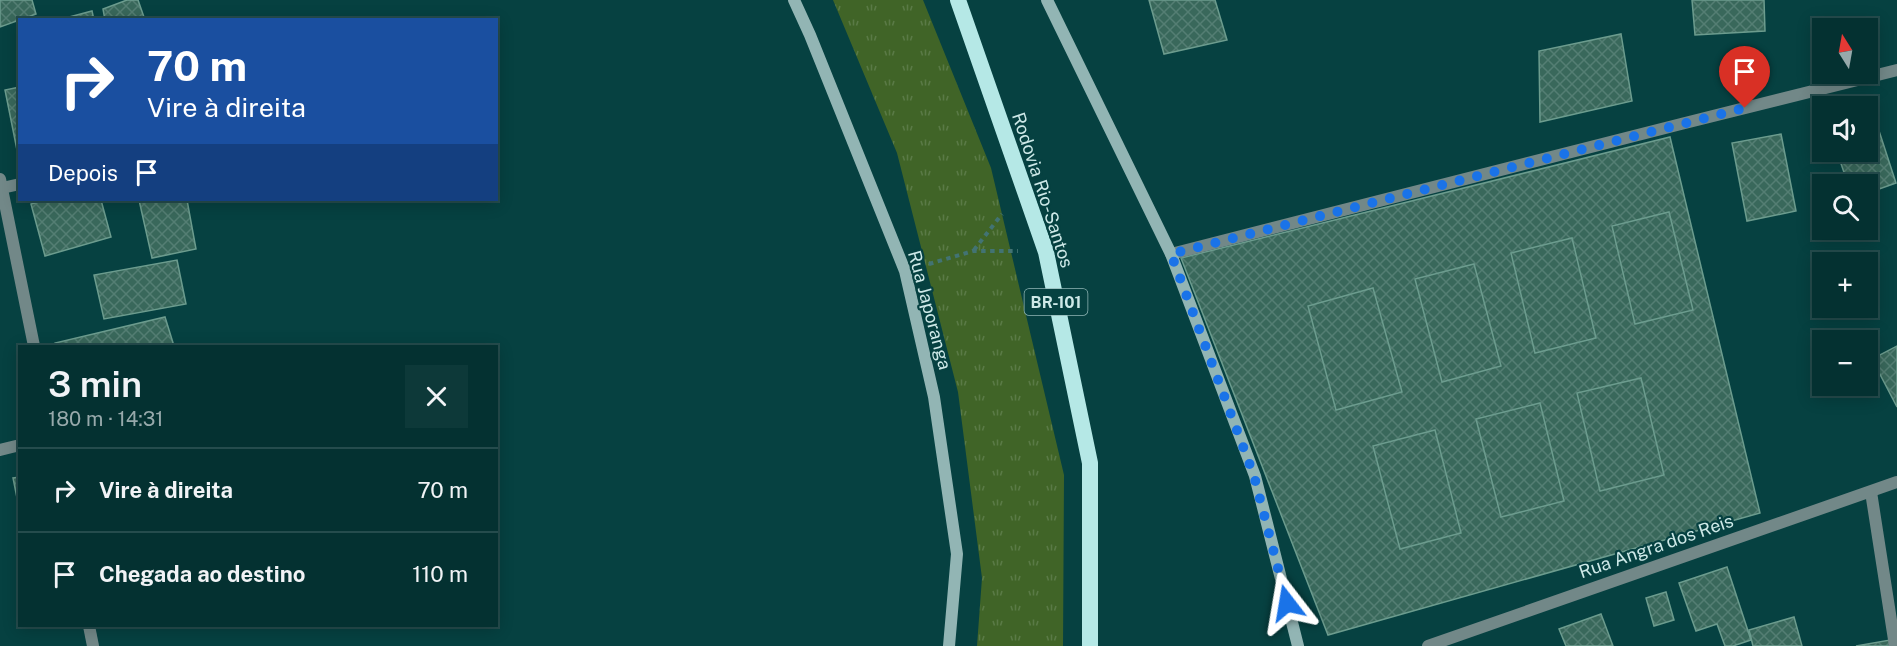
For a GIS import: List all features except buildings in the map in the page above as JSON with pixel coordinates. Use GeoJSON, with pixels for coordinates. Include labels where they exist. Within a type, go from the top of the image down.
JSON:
{"type":"FeatureCollection","features":[{"type":"Feature","properties":{"kind":"highway","name":"Rodovia Rio-Santos"},"geometry":{"type":"LineString","coordinates":[[958,0],[1046,252],[1090,463],[1090,646]]}},
{"type":"Feature","properties":{"kind":"main road","name":"Rua Japoranga"},"geometry":{"type":"LineString","coordinates":[[794,0],[905,271],[934,397],[957,554],[949,646]]}},
{"type":"Feature","properties":{"kind":"main road"},"geometry":{"type":"LineString","coordinates":[[1047,0],[1171,254],[1254,476],[1298,646]]}},
{"type":"Feature","properties":{"kind":"street"},"geometry":{"type":"LineString","coordinates":[[1171,254],[1897,70]]}},
{"type":"Feature","properties":{"kind":"street"},"geometry":{"type":"LineString","coordinates":[[18,184],[1,183],[34,345]]}},
{"type":"Feature","properties":{"kind":"street"},"geometry":{"type":"LineString","coordinates":[[0,450],[18,446]]}},
{"type":"Feature","properties":{"kind":"street","name":"Rua Angra dos Reis"},"geometry":{"type":"LineString","coordinates":[[1428,646],[1897,482]]}},
{"type":"Feature","properties":{"kind":"street"},"geometry":{"type":"LineString","coordinates":[[1871,492],[1895,646]]}},
{"type":"Feature","properties":{"kind":"street"},"geometry":{"type":"LineString","coordinates":[[89,627],[93,646]]}},
{"type":"Feature","properties":{"kind":"path"},"geometry":{"type":"LineString","coordinates":[[973,251],[1023,187]]}},
{"type":"Feature","properties":{"kind":"path"},"geometry":{"type":"LineString","coordinates":[[905,271],[973,251],[1046,252]]}},
{"type":"Feature","properties":{"kind":"green space"},"geometry":{"type":"Polygon","coordinates":[[[833,0],[923,0],[991,168],[1064,475],[1063,646],[977,646],[982,578],[958,392],[897,153],[833,0]]]}},
{"type":"Feature","properties":{"kind":"route"},"geometry":{"type":"LineString","coordinates":[[1287,603],[1254,476],[1171,254],[1745,108]]}}]}
